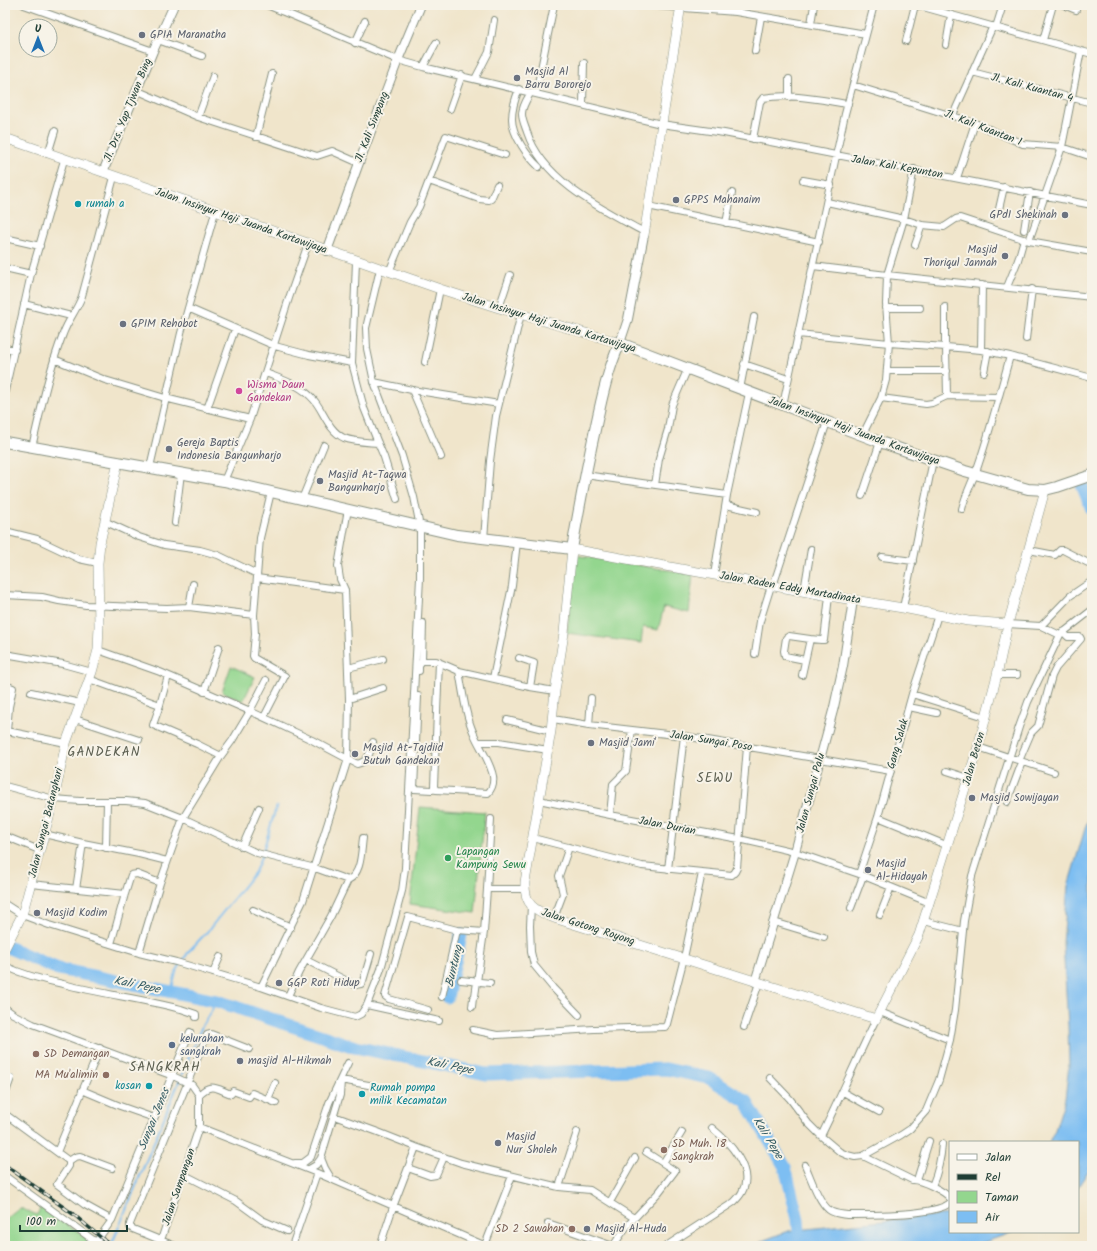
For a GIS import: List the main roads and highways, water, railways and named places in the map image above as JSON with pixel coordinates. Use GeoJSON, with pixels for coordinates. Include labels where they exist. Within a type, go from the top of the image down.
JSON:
{"type":"FeatureCollection","features":[{"type":"Feature","properties":{"kind":"main road"},"geometry":{"type":"LineString","coordinates":[[643,237],[680,7]]}},
{"type":"Feature","properties":{"kind":"main road","name":"Jalan Insinyur Haji Juanda Kartawijaya"},"geometry":{"type":"LineString","coordinates":[[5,138],[64,160],[103,172],[356,261],[498,308],[620,343],[862,436],[975,474],[1028,488],[1045,490],[1092,475]]}},
{"type":"Feature","properties":{"kind":"main road"},"geometry":{"type":"LineString","coordinates":[[5,442],[224,481],[457,535],[572,549],[585,476],[603,392],[612,362],[620,343]]}},
{"type":"Feature","properties":{"kind":"main road","name":"Jalan Sungai Batanghari"},"geometry":{"type":"LineString","coordinates":[[7,941],[22,915],[54,799],[66,743],[91,676],[98,650],[98,563],[100,543],[118,462]]}},
{"type":"Feature","properties":{"kind":"main road","name":"Jalan Beton"},"geometry":{"type":"LineString","coordinates":[[878,1016],[919,935],[930,903],[946,845],[978,747],[1008,624],[1045,490]]}},
{"type":"Feature","properties":{"kind":"main road","name":"Jalan Raden Eddy Martadinata"},"geometry":{"type":"LineString","coordinates":[[572,549],[968,621],[1008,624]]}},
{"type":"Feature","properties":{"kind":"main road","name":"Jalan Gotong Royong"},"geometry":{"type":"LineString","coordinates":[[572,549],[564,633],[555,691],[551,731],[525,890],[531,905],[536,910],[554,918],[757,982],[878,1016]]}},
{"type":"Feature","properties":{"kind":"water"},"geometry":{"type":"Polygon","coordinates":[[[1092,814],[1092,1165],[1079,1185],[1079,1141],[1050,1141],[1055,1130],[1065,1099],[1069,1065],[1063,943],[1068,886],[1087,822],[1092,814]]]}},
{"type":"Feature","properties":{"kind":"water"},"geometry":{"type":"Polygon","coordinates":[[[949,1214],[949,1233],[1010,1233],[974,1246],[756,1246],[762,1241],[788,1231],[949,1214]]]}},
{"type":"Feature","properties":{"kind":"waterway"},"geometry":{"type":"LineString","coordinates":[[1082,485],[1092,509]]}},
{"type":"Feature","properties":{"kind":"waterway"},"geometry":{"type":"LineString","coordinates":[[171,992],[176,972],[189,951],[207,932],[255,872],[262,856],[277,806]]}},
{"type":"Feature","properties":{"kind":"waterway","name":"Buntung"},"geometry":{"type":"LineString","coordinates":[[447,997],[461,935]]}},
{"type":"Feature","properties":{"kind":"waterway","name":"Kali Pepe"},"geometry":{"type":"LineString","coordinates":[[5,946],[58,969],[217,1001],[355,1047],[486,1074],[666,1069],[709,1078],[746,1101],[785,1167],[798,1219],[800,1246]]}},
{"type":"Feature","properties":{"kind":"waterway","name":"Sungai Jenes"},"geometry":{"type":"LineString","coordinates":[[111,1246],[202,1026],[217,1001]]}},
{"type":"Feature","properties":{"kind":"railway"},"geometry":{"type":"LineString","coordinates":[[5,1165],[73,1214],[111,1246]]}},
{"type":"Feature","properties":{"kind":"place","name":"GPIA Maranatha"},"geometry":{"type":"Point","coordinates":[142,35]}},
{"type":"Feature","properties":{"kind":"place","name":"Masjid Al Barru Bororejo"},"geometry":{"type":"Point","coordinates":[517,78]}},
{"type":"Feature","properties":{"kind":"place","name":"GPPS Mahanaim"},"geometry":{"type":"Point","coordinates":[676,200]}},
{"type":"Feature","properties":{"kind":"place","name":"rumah a"},"geometry":{"type":"Point","coordinates":[78,204]}},
{"type":"Feature","properties":{"kind":"place","name":"GPdI Shekinah"},"geometry":{"type":"Point","coordinates":[1065,215]}},
{"type":"Feature","properties":{"kind":"place","name":"Masjid Thoriqul Jannah"},"geometry":{"type":"Point","coordinates":[1005,256]}},
{"type":"Feature","properties":{"kind":"place","name":"GPIM Rehobot"},"geometry":{"type":"Point","coordinates":[123,324]}},
{"type":"Feature","properties":{"kind":"place","name":"Wisma Daun Gandekan"},"geometry":{"type":"Point","coordinates":[239,391]}},
{"type":"Feature","properties":{"kind":"place","name":"Gereja Baptis Indonesia Bangunharjo"},"geometry":{"type":"Point","coordinates":[169,449]}},
{"type":"Feature","properties":{"kind":"place","name":"Masjid At-Taqwa Bangunharjo"},"geometry":{"type":"Point","coordinates":[320,481]}},
{"type":"Feature","properties":{"kind":"place","name":"Masjid Jami'"},"geometry":{"type":"Point","coordinates":[591,743]}},
{"type":"Feature","properties":{"kind":"place","name":"Masjid At-Tajdiid Butuh Gandekan"},"geometry":{"type":"Point","coordinates":[355,754]}},
{"type":"Feature","properties":{"kind":"place","name":"Masjid Sowijayan"},"geometry":{"type":"Point","coordinates":[972,798]}},
{"type":"Feature","properties":{"kind":"place","name":"Lapangan Kampung Sewu"},"geometry":{"type":"Point","coordinates":[448,858]}},
{"type":"Feature","properties":{"kind":"place","name":"Masjid Al-Hidayah"},"geometry":{"type":"Point","coordinates":[868,870]}},
{"type":"Feature","properties":{"kind":"place","name":"Masjid Kodim"},"geometry":{"type":"Point","coordinates":[37,913]}},
{"type":"Feature","properties":{"kind":"place","name":"GGP Roti Hidup"},"geometry":{"type":"Point","coordinates":[279,983]}},
{"type":"Feature","properties":{"kind":"place","name":"kelurahan sangkrah"},"geometry":{"type":"Point","coordinates":[172,1045]}},
{"type":"Feature","properties":{"kind":"place","name":"SD Demangan"},"geometry":{"type":"Point","coordinates":[36,1054]}},
{"type":"Feature","properties":{"kind":"place","name":"masjid Al-Hikmah"},"geometry":{"type":"Point","coordinates":[240,1061]}},
{"type":"Feature","properties":{"kind":"place","name":"MA Mu'alimin"},"geometry":{"type":"Point","coordinates":[106,1075]}},
{"type":"Feature","properties":{"kind":"place","name":"kosan"},"geometry":{"type":"Point","coordinates":[149,1086]}},
{"type":"Feature","properties":{"kind":"place","name":"Rumah pompa milik Kecamatan"},"geometry":{"type":"Point","coordinates":[362,1094]}},
{"type":"Feature","properties":{"kind":"place","name":"Masjid Nur Sholeh"},"geometry":{"type":"Point","coordinates":[498,1143]}},
{"type":"Feature","properties":{"kind":"place","name":"SD Muh. 18 Sangkrah"},"geometry":{"type":"Point","coordinates":[664,1150]}},
{"type":"Feature","properties":{"kind":"place","name":"SD 2 Sawahan"},"geometry":{"type":"Point","coordinates":[572,1229]}},
{"type":"Feature","properties":{"kind":"place","name":"Masjid Al-Huda"},"geometry":{"type":"Point","coordinates":[587,1229]}},
{"type":"Feature","properties":{"kind":"district","name":"GANDEKAN"},"geometry":{"type":"Point","coordinates":[104,752]}},
{"type":"Feature","properties":{"kind":"district","name":"SEWU"},"geometry":{"type":"Point","coordinates":[715,778]}},
{"type":"Feature","properties":{"kind":"district","name":"SANGKRAH"},"geometry":{"type":"Point","coordinates":[165,1067]}}]}
